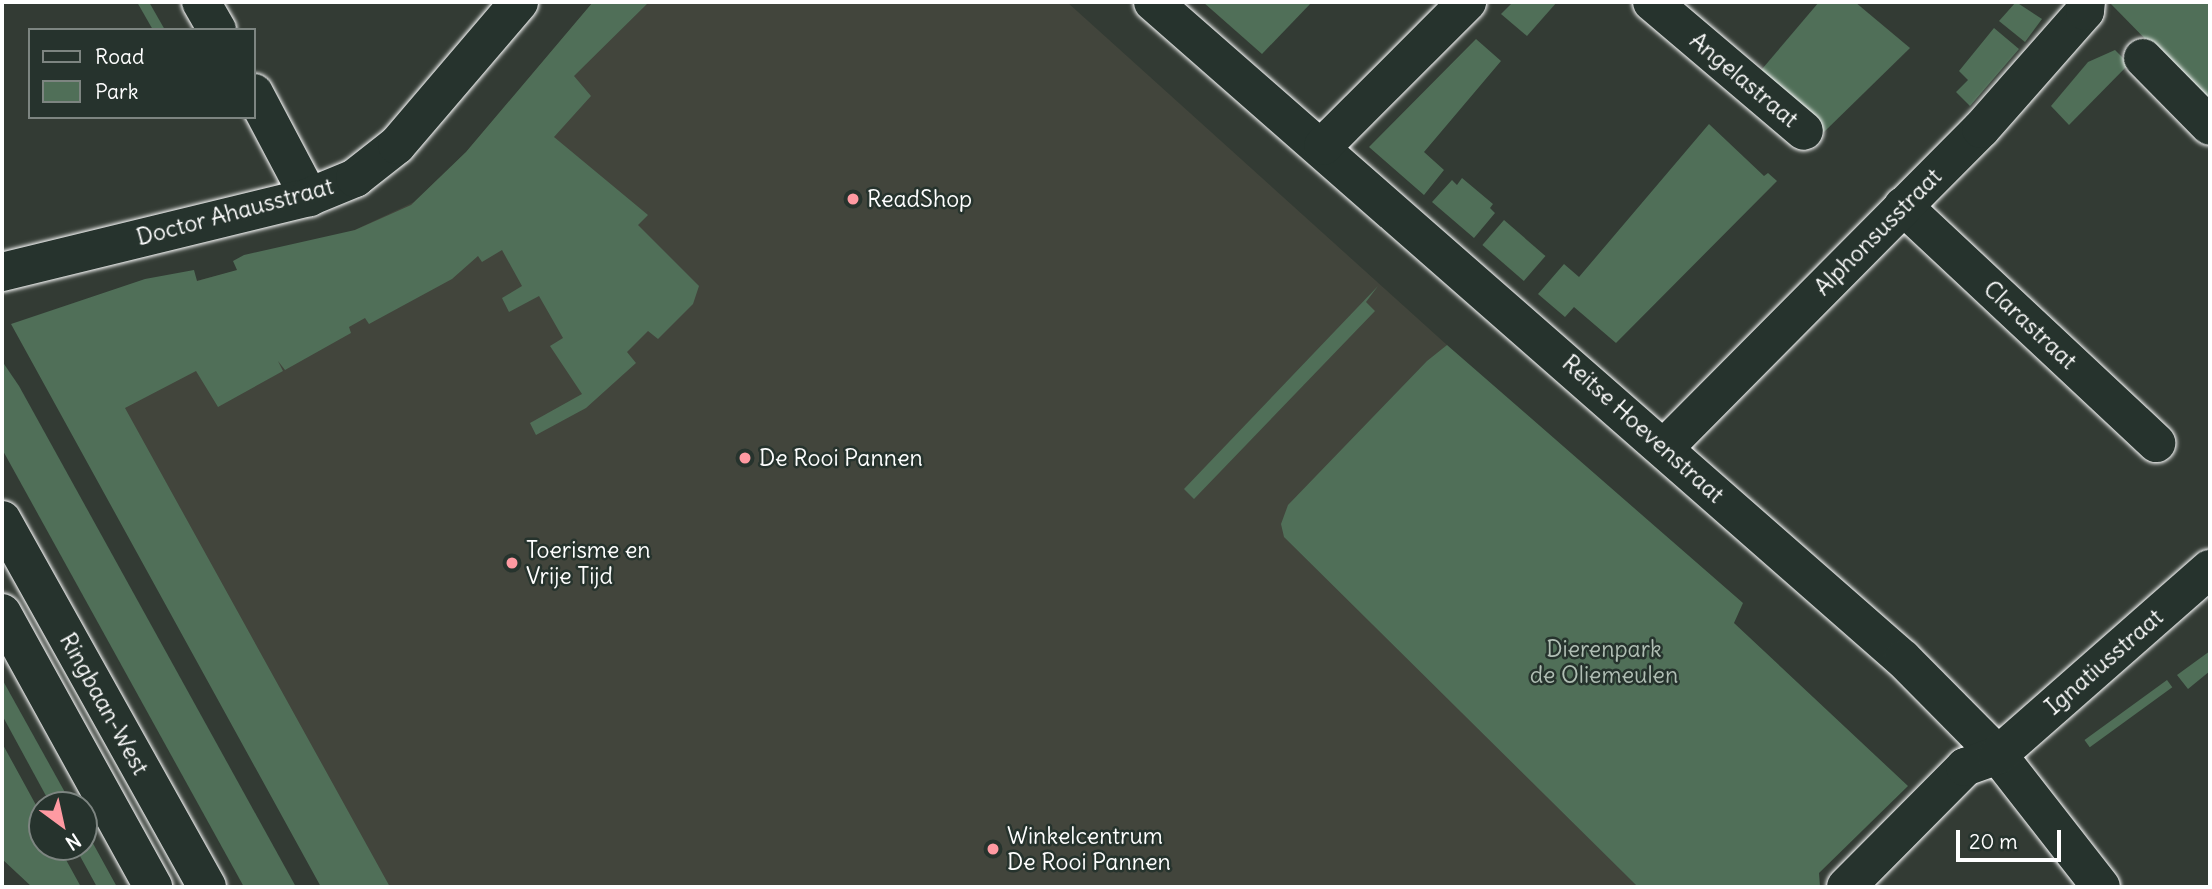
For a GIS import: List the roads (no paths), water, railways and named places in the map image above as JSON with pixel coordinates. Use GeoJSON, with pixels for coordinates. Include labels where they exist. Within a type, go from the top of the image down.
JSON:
{"type":"FeatureCollection","features":[{"type":"Feature","properties":{"kind":"street"},"geometry":{"type":"LineString","coordinates":[[201,2],[216,28]]}},
{"type":"Feature","properties":{"kind":"street","name":"Doctor Ahausstraat"},"geometry":{"type":"LineString","coordinates":[[2,272],[309,197],[355,178],[397,145],[519,2]]}},
{"type":"Feature","properties":{"kind":"street","name":"Reitse Hoevenstraat"},"geometry":{"type":"LineString","coordinates":[[1153,2],[1323,146],[1903,659],[1998,755],[2101,887]]}},
{"type":"Feature","properties":{"kind":"street"},"geometry":{"type":"LineString","coordinates":[[1323,146],[1467,2]]}},
{"type":"Feature","properties":{"kind":"street","name":"Angelastraat"},"geometry":{"type":"LineString","coordinates":[[1652,2],[1804,131]]}},
{"type":"Feature","properties":{"kind":"street","name":"Alphonsusstraat"},"geometry":{"type":"LineString","coordinates":[[1665,447],[1981,129],[2086,6]]}},
{"type":"Feature","properties":{"kind":"street"},"geometry":{"type":"LineString","coordinates":[[2143,58],[2210,126]]}},
{"type":"Feature","properties":{"kind":"street"},"geometry":{"type":"LineString","coordinates":[[256,97],[309,197]]}},
{"type":"Feature","properties":{"kind":"street","name":"Clarastraat"},"geometry":{"type":"LineString","coordinates":[[1903,206],[2156,443]]}},
{"type":"Feature","properties":{"kind":"street","name":"Ringbaan-West"},"geometry":{"type":"LineString","coordinates":[[2,520],[207,887]]}},
{"type":"Feature","properties":{"kind":"street","name":"Ignatiusstraat"},"geometry":{"type":"LineString","coordinates":[[1998,755],[2210,569]]}},
{"type":"Feature","properties":{"kind":"street","name":"Ringbaan-West"},"geometry":{"type":"LineString","coordinates":[[2,613],[153,887]]}},
{"type":"Feature","properties":{"kind":"street"},"geometry":{"type":"LineString","coordinates":[[1846,887],[1965,767],[1998,755]]}},
{"type":"Feature","properties":{"kind":"place","name":"ReadShop"},"geometry":{"type":"Point","coordinates":[853,199]}},
{"type":"Feature","properties":{"kind":"place","name":"De Rooi Pannen"},"geometry":{"type":"Point","coordinates":[745,458]}},
{"type":"Feature","properties":{"kind":"place","name":"Toerisme en Vrije Tijd"},"geometry":{"type":"Point","coordinates":[512,563]}},
{"type":"Feature","properties":{"kind":"place","name":"Winkelcentrum De Rooi Pannen"},"geometry":{"type":"Point","coordinates":[993,849]}},
{"type":"Feature","properties":{"kind":"park label","name":"Dierenpark de Oliemeulen"},"geometry":{"type":"Point","coordinates":[1604,662]}}]}
